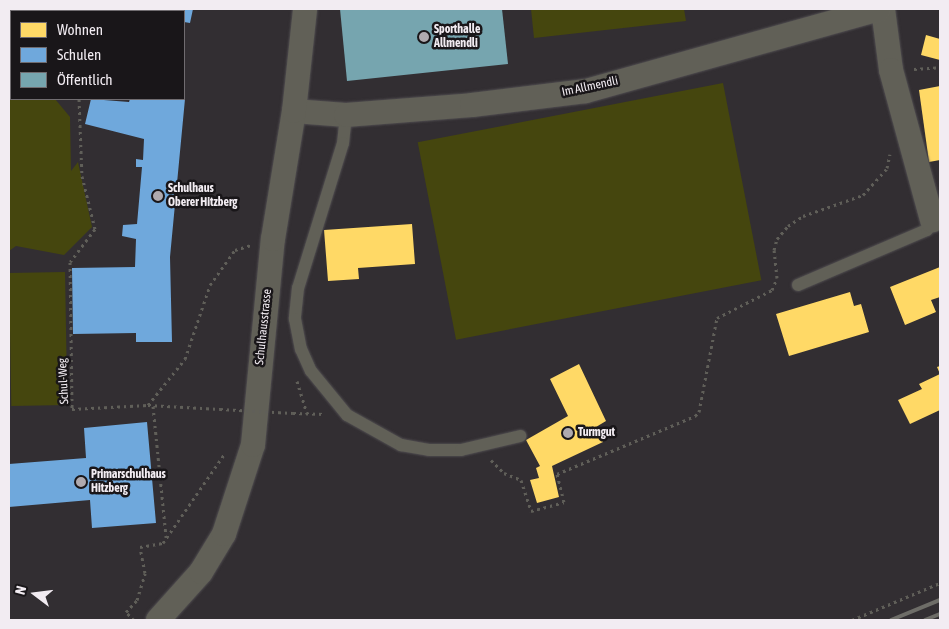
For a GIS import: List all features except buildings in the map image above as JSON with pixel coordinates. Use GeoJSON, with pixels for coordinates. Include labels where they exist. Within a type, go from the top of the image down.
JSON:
{"type":"FeatureCollection","features":[{"type":"Feature","properties":{"kind":"street","name":"Schulhausstrasse"},"geometry":{"type":"LineString","coordinates":[[158,620],[202,572],[224,534],[251,449],[273,239],[294,111],[305,9]]}},
{"type":"Feature","properties":{"kind":"street","name":"Im Allmendli"},"geometry":{"type":"LineString","coordinates":[[294,111],[346,115],[472,105],[586,91],[878,9]]}},
{"type":"Feature","properties":{"kind":"street"},"geometry":{"type":"LineString","coordinates":[[883,9],[891,70],[932,220]]}},
{"type":"Feature","properties":{"kind":"lane"},"geometry":{"type":"LineString","coordinates":[[346,115],[343,144],[298,288],[295,319],[301,349],[311,371],[347,415],[401,445],[430,450],[481,448],[520,436]]}},
{"type":"Feature","properties":{"kind":"lane"},"geometry":{"type":"LineString","coordinates":[[798,285],[927,230],[932,220]]}},
{"type":"Feature","properties":{"kind":"path","name":"Schul-Weg"},"geometry":{"type":"LineString","coordinates":[[79,100],[82,176],[95,229],[70,262],[72,408],[148,405]]}},
{"type":"Feature","properties":{"kind":"path"},"geometry":{"type":"LineString","coordinates":[[481,448],[504,473],[522,480],[530,511],[564,502],[557,474],[695,416],[699,412],[717,318],[772,290],[777,278],[774,250],[777,239],[788,226],[803,216],[863,195],[878,182],[887,168],[890,149]]}},
{"type":"Feature","properties":{"kind":"path"},"geometry":{"type":"LineString","coordinates":[[273,239],[235,250],[210,285],[185,359],[148,405],[347,415]]}},
{"type":"Feature","properties":{"kind":"path"},"geometry":{"type":"LineString","coordinates":[[153,406],[166,537]]}},
{"type":"Feature","properties":{"kind":"path"},"geometry":{"type":"LineString","coordinates":[[134,620],[126,612],[136,600],[145,573],[140,547],[163,543],[230,446],[251,449]]}},
{"type":"Feature","properties":{"kind":"path"},"geometry":{"type":"LineString","coordinates":[[852,620],[940,583]]}},
{"type":"Feature","properties":{"kind":"shaded area"},"geometry":{"type":"Polygon","coordinates":[[[531,9],[684,9],[686,21],[534,38],[531,9]]]}},
{"type":"Feature","properties":{"kind":"shaded area"},"geometry":{"type":"Polygon","coordinates":[[[9,45],[10,100],[56,100],[70,117],[71,171],[78,162],[92,227],[64,255],[16,246],[9,251],[9,45]]]}},
{"type":"Feature","properties":{"kind":"shaded area"},"geometry":{"type":"Polygon","coordinates":[[[723,83],[761,280],[456,340],[418,142],[723,83]]]}},
{"type":"Feature","properties":{"kind":"shaded area"},"geometry":{"type":"Polygon","coordinates":[[[65,272],[67,405],[11,406],[9,273],[65,272]]]}},
{"type":"Feature","properties":{"kind":"railway"},"geometry":{"type":"LineString","coordinates":[[891,620],[940,600]]}},
{"type":"Feature","properties":{"kind":"railway"},"geometry":{"type":"LineString","coordinates":[[925,620],[940,614]]}},
{"type":"Feature","properties":{"kind":"place","name":"Sporthalle Allmendli"},"geometry":{"type":"Point","coordinates":[424,37]}},
{"type":"Feature","properties":{"kind":"place","name":"Schulhaus Oberer Hitzberg"},"geometry":{"type":"Point","coordinates":[158,196]}},
{"type":"Feature","properties":{"kind":"place","name":"Turmgut"},"geometry":{"type":"Point","coordinates":[568,433]}},
{"type":"Feature","properties":{"kind":"place","name":"Primarschulhaus Hitzberg"},"geometry":{"type":"Point","coordinates":[81,482]}}]}
